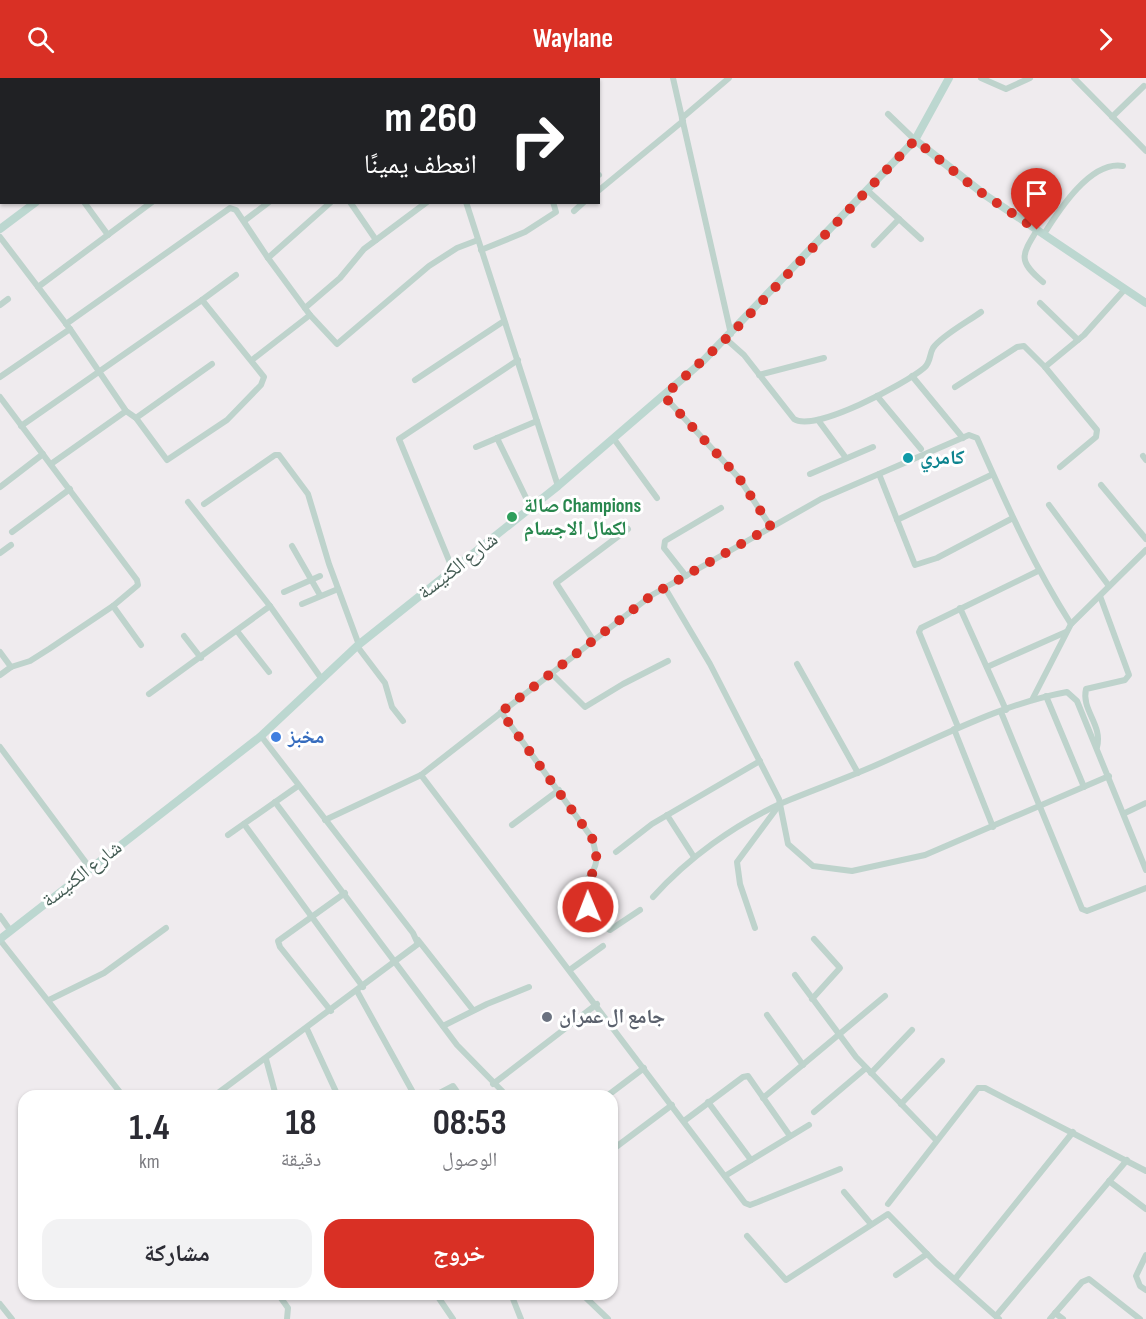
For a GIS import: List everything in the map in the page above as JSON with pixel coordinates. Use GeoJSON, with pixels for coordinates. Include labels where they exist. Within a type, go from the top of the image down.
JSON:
{"type":"FeatureCollection","features":[{"type":"Feature","properties":{"kind":"main road","name":"شارع الكنيسة"},"geometry":{"type":"LineString","coordinates":[[0,939],[261,736],[358,645],[531,508],[664,396],[728,337],[915,140],[949,78]]}},
{"type":"Feature","properties":{"kind":"main road"},"geometry":{"type":"LineString","coordinates":[[915,140],[976,189],[1146,303]]}},
{"type":"Feature","properties":{"kind":"main road"},"geometry":{"type":"LineString","coordinates":[[0,229],[33,204]]}},
{"type":"Feature","properties":{"kind":"street"},"geometry":{"type":"LineString","coordinates":[[673,78],[728,337],[796,421],[818,420],[877,396],[912,376],[927,366],[934,347],[981,312]]}},
{"type":"Feature","properties":{"kind":"street"},"geometry":{"type":"LineString","coordinates":[[600,189],[729,78]]}},
{"type":"Feature","properties":{"kind":"street"},"geometry":{"type":"LineString","coordinates":[[981,78],[1006,89],[1030,78]]}},
{"type":"Feature","properties":{"kind":"street"},"geometry":{"type":"LineString","coordinates":[[1074,78],[1146,151]]}},
{"type":"Feature","properties":{"kind":"street"},"geometry":{"type":"LineString","coordinates":[[1112,117],[1144,86]]}},
{"type":"Feature","properties":{"kind":"street"},"geometry":{"type":"LineString","coordinates":[[888,114],[915,140]]}},
{"type":"Feature","properties":{"kind":"street"},"geometry":{"type":"LineString","coordinates":[[1043,282],[1028,270],[1024,261],[1024,250],[1097,170],[1112,164],[1123,166]]}},
{"type":"Feature","properties":{"kind":"street"},"geometry":{"type":"LineString","coordinates":[[867,190],[921,238]]}},
{"type":"Feature","properties":{"kind":"street"},"geometry":{"type":"LineString","coordinates":[[85,204],[108,235]]}},
{"type":"Feature","properties":{"kind":"street"},"geometry":{"type":"LineString","coordinates":[[38,287],[149,204]]}},
{"type":"Feature","properties":{"kind":"street"},"geometry":{"type":"LineString","coordinates":[[232,204],[310,315],[337,344],[429,266],[457,248],[478,240]]}},
{"type":"Feature","properties":{"kind":"street"},"geometry":{"type":"LineString","coordinates":[[244,221],[266,204]]}},
{"type":"Feature","properties":{"kind":"street"},"geometry":{"type":"LineString","coordinates":[[268,258],[329,204]]}},
{"type":"Feature","properties":{"kind":"street"},"geometry":{"type":"LineString","coordinates":[[351,204],[376,240]]}},
{"type":"Feature","properties":{"kind":"street"},"geometry":{"type":"LineString","coordinates":[[305,308],[340,278],[360,254],[376,240],[424,204]]}},
{"type":"Feature","properties":{"kind":"street"},"geometry":{"type":"LineString","coordinates":[[467,204],[558,486]]}},
{"type":"Feature","properties":{"kind":"street"},"geometry":{"type":"LineString","coordinates":[[481,250],[547,220],[556,212],[554,204]]}},
{"type":"Feature","properties":{"kind":"street"},"geometry":{"type":"LineString","coordinates":[[574,211],[582,204]]}},
{"type":"Feature","properties":{"kind":"street"},"geometry":{"type":"LineString","coordinates":[[0,377],[230,208],[236,210]]}},
{"type":"Feature","properties":{"kind":"street"},"geometry":{"type":"LineString","coordinates":[[874,245],[899,219]]}},
{"type":"Feature","properties":{"kind":"street"},"geometry":{"type":"LineString","coordinates":[[0,237],[68,326],[126,411],[136,418],[165,458],[174,457],[227,420],[265,381],[252,360],[202,300]]}},
{"type":"Feature","properties":{"kind":"street"},"geometry":{"type":"LineString","coordinates":[[21,426],[236,274]]}},
{"type":"Feature","properties":{"kind":"street"},"geometry":{"type":"LineString","coordinates":[[1045,367],[1078,340],[1125,289]]}},
{"type":"Feature","properties":{"kind":"street"},"geometry":{"type":"LineString","coordinates":[[0,304],[8,299]]}},
{"type":"Feature","properties":{"kind":"street"},"geometry":{"type":"LineString","coordinates":[[1040,303],[1078,340]]}},
{"type":"Feature","properties":{"kind":"street"},"geometry":{"type":"LineString","coordinates":[[252,360],[310,315]]}},
{"type":"Feature","properties":{"kind":"street"},"geometry":{"type":"LineString","coordinates":[[415,380],[504,321]]}},
{"type":"Feature","properties":{"kind":"street"},"geometry":{"type":"LineString","coordinates":[[955,387],[1021,345],[1045,367],[1097,430],[1096,437],[1060,467]]}},
{"type":"Feature","properties":{"kind":"street"},"geometry":{"type":"LineString","coordinates":[[759,375],[824,358]]}},
{"type":"Feature","properties":{"kind":"street"},"geometry":{"type":"LineString","coordinates":[[453,570],[399,439],[518,360]]}},
{"type":"Feature","properties":{"kind":"street"},"geometry":{"type":"LineString","coordinates":[[136,418],[212,364]]}},
{"type":"Feature","properties":{"kind":"street"},"geometry":{"type":"LineString","coordinates":[[912,376],[963,438]]}},
{"type":"Feature","properties":{"kind":"street"},"geometry":{"type":"LineString","coordinates":[[664,396],[739,478],[771,527]]}},
{"type":"Feature","properties":{"kind":"street"},"geometry":{"type":"LineString","coordinates":[[877,396],[921,449]]}},
{"type":"Feature","properties":{"kind":"street"},"geometry":{"type":"LineString","coordinates":[[0,397],[137,580],[138,585],[113,606],[30,661],[11,667],[0,675]]}},
{"type":"Feature","properties":{"kind":"street"},"geometry":{"type":"LineString","coordinates":[[0,410],[6,406]]}},
{"type":"Feature","properties":{"kind":"street"},"geometry":{"type":"LineString","coordinates":[[51,464],[126,411]]}},
{"type":"Feature","properties":{"kind":"street"},"geometry":{"type":"LineString","coordinates":[[818,420],[846,458]]}},
{"type":"Feature","properties":{"kind":"street"},"geometry":{"type":"LineString","coordinates":[[476,447],[537,422]]}},
{"type":"Feature","properties":{"kind":"street"},"geometry":{"type":"LineString","coordinates":[[325,820],[422,775],[551,673],[665,588],[821,499],[972,435],[977,438],[991,476],[1038,571],[1071,624]]}},
{"type":"Feature","properties":{"kind":"street"},"geometry":{"type":"LineString","coordinates":[[497,438],[531,508]]}},
{"type":"Feature","properties":{"kind":"street"},"geometry":{"type":"LineString","coordinates":[[614,439],[657,498]]}},
{"type":"Feature","properties":{"kind":"street"},"geometry":{"type":"LineString","coordinates":[[810,474],[873,447]]}},
{"type":"Feature","properties":{"kind":"street"},"geometry":{"type":"LineString","coordinates":[[0,487],[43,454]]}},
{"type":"Feature","properties":{"kind":"street"},"geometry":{"type":"LineString","coordinates":[[204,504],[274,455],[279,455],[308,495],[358,645],[385,683],[392,707],[403,721]]}},
{"type":"Feature","properties":{"kind":"street"},"geometry":{"type":"LineString","coordinates":[[879,474],[915,565],[937,558],[1011,519]]}},
{"type":"Feature","properties":{"kind":"street"},"geometry":{"type":"LineString","coordinates":[[897,520],[991,476]]}},
{"type":"Feature","properties":{"kind":"street"},"geometry":{"type":"LineString","coordinates":[[1101,485],[1146,539]]}},
{"type":"Feature","properties":{"kind":"street"},"geometry":{"type":"LineString","coordinates":[[12,532],[69,489]]}},
{"type":"Feature","properties":{"kind":"street"},"geometry":{"type":"LineString","coordinates":[[188,502],[270,606],[321,678]]}},
{"type":"Feature","properties":{"kind":"street"},"geometry":{"type":"LineString","coordinates":[[1049,505],[1109,586]]}},
{"type":"Feature","properties":{"kind":"street"},"geometry":{"type":"LineString","coordinates":[[686,576],[665,551],[665,541],[721,508]]}},
{"type":"Feature","properties":{"kind":"street"},"geometry":{"type":"LineString","coordinates":[[594,640],[556,583],[628,529]]}},
{"type":"Feature","properties":{"kind":"street"},"geometry":{"type":"LineString","coordinates":[[0,553],[11,544]]}},
{"type":"Feature","properties":{"kind":"street"},"geometry":{"type":"LineString","coordinates":[[291,546],[320,595]]}},
{"type":"Feature","properties":{"kind":"street"},"geometry":{"type":"LineString","coordinates":[[1033,698],[1071,624],[1146,550]]}},
{"type":"Feature","properties":{"kind":"street"},"geometry":{"type":"LineString","coordinates":[[993,827],[918,636],[921,628],[1038,571]]}},
{"type":"Feature","properties":{"kind":"street"},"geometry":{"type":"LineString","coordinates":[[284,592],[320,576]]}},
{"type":"Feature","properties":{"kind":"street"},"geometry":{"type":"LineString","coordinates":[[665,588],[710,664],[760,761],[780,804],[788,844],[813,866],[852,871],[925,855],[1109,776]]}},
{"type":"Feature","properties":{"kind":"street"},"geometry":{"type":"LineString","coordinates":[[302,604],[338,589]]}},
{"type":"Feature","properties":{"kind":"street"},"geometry":{"type":"LineString","coordinates":[[1097,747],[1100,734],[1086,701],[1086,689],[1089,686],[1125,680],[1129,675],[1100,596]]}},
{"type":"Feature","properties":{"kind":"street"},"geometry":{"type":"LineString","coordinates":[[113,606],[141,645]]}},
{"type":"Feature","properties":{"kind":"street"},"geometry":{"type":"LineString","coordinates":[[149,694],[270,606]]}},
{"type":"Feature","properties":{"kind":"street"},"geometry":{"type":"LineString","coordinates":[[960,608],[987,667],[1039,807],[1082,909],[1087,911],[1146,888]]}},
{"type":"Feature","properties":{"kind":"street"},"geometry":{"type":"LineString","coordinates":[[237,631],[269,672]]}},
{"type":"Feature","properties":{"kind":"street"},"geometry":{"type":"LineString","coordinates":[[987,667],[1066,632]]}},
{"type":"Feature","properties":{"kind":"street"},"geometry":{"type":"LineString","coordinates":[[184,636],[201,658]]}},
{"type":"Feature","properties":{"kind":"street"},"geometry":{"type":"LineString","coordinates":[[0,652],[11,667]]}},
{"type":"Feature","properties":{"kind":"street"},"geometry":{"type":"LineString","coordinates":[[551,673],[585,707],[630,680],[668,661]]}},
{"type":"Feature","properties":{"kind":"street"},"geometry":{"type":"LineString","coordinates":[[797,664],[858,773]]}},
{"type":"Feature","properties":{"kind":"street"},"geometry":{"type":"LineString","coordinates":[[653,897],[694,857],[780,804],[858,773],[956,728],[1033,698],[1072,693],[1125,813],[1146,870]]}},
{"type":"Feature","properties":{"kind":"street"},"geometry":{"type":"LineString","coordinates":[[1046,696],[1084,787]]}},
{"type":"Feature","properties":{"kind":"street"},"geometry":{"type":"LineString","coordinates":[[501,712],[592,838],[597,860],[595,868],[584,884],[583,892],[588,907],[601,924],[610,930],[640,910]]}},
{"type":"Feature","properties":{"kind":"street"},"geometry":{"type":"LineString","coordinates":[[261,736],[473,1010]]}},
{"type":"Feature","properties":{"kind":"street"},"geometry":{"type":"LineString","coordinates":[[0,747],[90,868]]}},
{"type":"Feature","properties":{"kind":"street"},"geometry":{"type":"LineString","coordinates":[[616,852],[667,815],[760,761]]}},
{"type":"Feature","properties":{"kind":"street"},"geometry":{"type":"LineString","coordinates":[[422,775],[571,969],[739,1196],[750,1205],[840,1169]]}},
{"type":"Feature","properties":{"kind":"street"},"geometry":{"type":"LineString","coordinates":[[228,835],[298,786]]}},
{"type":"Feature","properties":{"kind":"street"},"geometry":{"type":"LineString","coordinates":[[512,825],[559,790]]}},
{"type":"Feature","properties":{"kind":"street"},"geometry":{"type":"LineString","coordinates":[[275,802],[397,961],[442,1026],[500,1090]]}},
{"type":"Feature","properties":{"kind":"street"},"geometry":{"type":"LineString","coordinates":[[1125,813],[1146,803]]}},
{"type":"Feature","properties":{"kind":"street"},"geometry":{"type":"LineString","coordinates":[[755,928],[740,884],[737,862],[780,804]]}},
{"type":"Feature","properties":{"kind":"street"},"geometry":{"type":"LineString","coordinates":[[667,815],[694,857]]}},
{"type":"Feature","properties":{"kind":"street"},"geometry":{"type":"LineString","coordinates":[[244,824],[363,987]]}},
{"type":"Feature","properties":{"kind":"street"},"geometry":{"type":"LineString","coordinates":[[331,1011],[278,943],[280,938],[345,893]]}},
{"type":"Feature","properties":{"kind":"street"},"geometry":{"type":"LineString","coordinates":[[0,916],[10,930]]}},
{"type":"Feature","properties":{"kind":"street"},"geometry":{"type":"LineString","coordinates":[[49,1000],[104,973],[166,928]]}},
{"type":"Feature","properties":{"kind":"street"},"geometry":{"type":"LineString","coordinates":[[0,939],[118,1090]]}},
{"type":"Feature","properties":{"kind":"street"},"geometry":{"type":"LineString","coordinates":[[812,999],[840,968],[814,939]]}},
{"type":"Feature","properties":{"kind":"street"},"geometry":{"type":"LineString","coordinates":[[222,1090],[397,961],[418,944],[418,940]]}},
{"type":"Feature","properties":{"kind":"street"},"geometry":{"type":"LineString","coordinates":[[571,969],[603,946]]}},
{"type":"Feature","properties":{"kind":"street"},"geometry":{"type":"LineString","coordinates":[[795,975],[839,1036],[869,1071],[936,1140]]}},
{"type":"Feature","properties":{"kind":"street"},"geometry":{"type":"LineString","coordinates":[[442,1026],[473,1010],[529,987]]}},
{"type":"Feature","properties":{"kind":"street"},"geometry":{"type":"LineString","coordinates":[[357,991],[412,1090]]}},
{"type":"Feature","properties":{"kind":"street"},"geometry":{"type":"LineString","coordinates":[[763,1098],[885,996]]}},
{"type":"Feature","properties":{"kind":"street"},"geometry":{"type":"LineString","coordinates":[[493,1084],[597,1004]]}},
{"type":"Feature","properties":{"kind":"street"},"geometry":{"type":"LineString","coordinates":[[767,1015],[803,1065]]}},
{"type":"Feature","properties":{"kind":"street"},"geometry":{"type":"LineString","coordinates":[[307,1029],[335,1090]]}},
{"type":"Feature","properties":{"kind":"street"},"geometry":{"type":"LineString","coordinates":[[814,1112],[869,1071],[912,1030]]}},
{"type":"Feature","properties":{"kind":"street"},"geometry":{"type":"LineString","coordinates":[[266,1059],[274,1090]]}},
{"type":"Feature","properties":{"kind":"street"},"geometry":{"type":"LineString","coordinates":[[901,1104],[942,1061]]}},
{"type":"Feature","properties":{"kind":"street"},"geometry":{"type":"LineString","coordinates":[[615,1090],[644,1068]]}},
{"type":"Feature","properties":{"kind":"street"},"geometry":{"type":"LineString","coordinates":[[684,1121],[748,1076],[790,1136]]}},
{"type":"Feature","properties":{"kind":"street"},"geometry":{"type":"LineString","coordinates":[[443,1090],[449,1086],[453,1086],[456,1090]]}},
{"type":"Feature","properties":{"kind":"street"},"geometry":{"type":"LineString","coordinates":[[888,1204],[978,1089],[985,1088],[1146,1171]]}},
{"type":"Feature","properties":{"kind":"street"},"geometry":{"type":"LineString","coordinates":[[708,1102],[751,1160]]}},
{"type":"Feature","properties":{"kind":"street"},"geometry":{"type":"LineString","coordinates":[[618,1146],[672,1105]]}},
{"type":"Feature","properties":{"kind":"street"},"geometry":{"type":"LineString","coordinates":[[725,1176],[809,1125]]}},
{"type":"Feature","properties":{"kind":"street"},"geometry":{"type":"LineString","coordinates":[[955,1279],[1073,1132]]}},
{"type":"Feature","properties":{"kind":"street"},"geometry":{"type":"LineString","coordinates":[[747,1236],[786,1280],[888,1214],[927,1254],[998,1318],[1127,1161]]}},
{"type":"Feature","properties":{"kind":"street"},"geometry":{"type":"LineString","coordinates":[[1109,1181],[1146,1209]]}},
{"type":"Feature","properties":{"kind":"street"},"geometry":{"type":"LineString","coordinates":[[844,1192],[871,1224]]}},
{"type":"Feature","properties":{"kind":"street"},"geometry":{"type":"LineString","coordinates":[[896,1275],[927,1254]]}},
{"type":"Feature","properties":{"kind":"street"},"geometry":{"type":"LineString","coordinates":[[1146,1255],[1136,1276],[1140,1286],[1146,1290]]}},
{"type":"Feature","properties":{"kind":"street"},"geometry":{"type":"LineString","coordinates":[[1062,1319],[1052,1316],[1082,1282],[1089,1279],[1140,1319]]}},
{"type":"Feature","properties":{"kind":"street"},"geometry":{"type":"LineString","coordinates":[[282,1300],[288,1308],[287,1319]]}},
{"type":"Feature","properties":{"kind":"street"},"geometry":{"type":"LineString","coordinates":[[440,1300],[453,1319]]}},
{"type":"Feature","properties":{"kind":"street"},"geometry":{"type":"LineString","coordinates":[[513,1300],[521,1319]]}},
{"type":"Feature","properties":{"kind":"street"},"geometry":{"type":"LineString","coordinates":[[588,1300],[608,1319]]}},
{"type":"Feature","properties":{"kind":"street"},"geometry":{"type":"LineString","coordinates":[[0,1304],[12,1319]]}},
{"type":"Feature","properties":{"kind":"place","name":"كامري"},"geometry":{"type":"Point","coordinates":[908,458]}},
{"type":"Feature","properties":{"kind":"place","name":"صالة Champions لكمال الاجسام"},"geometry":{"type":"Point","coordinates":[512,517]}},
{"type":"Feature","properties":{"kind":"place","name":"مخبز"},"geometry":{"type":"Point","coordinates":[276,737]}},
{"type":"Feature","properties":{"kind":"place","name":"جامع ال عمران"},"geometry":{"type":"Point","coordinates":[547,1017]}},
{"type":"Feature","properties":{"kind":"route"},"geometry":{"type":"LineString","coordinates":[[588,907],[583,892],[584,884],[595,868],[597,860],[592,838],[501,712],[652,595],[771,527],[739,478],[664,396],[731,334],[915,140],[976,189],[1037,230]]}}]}
